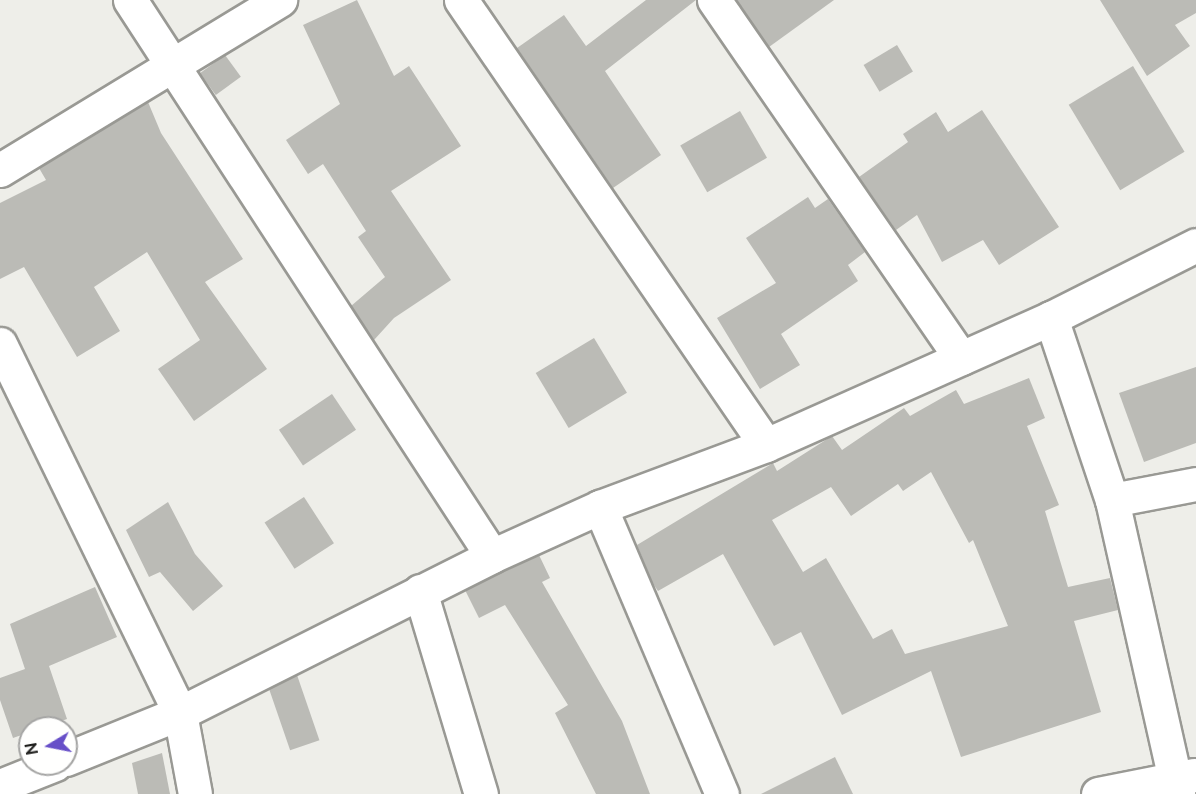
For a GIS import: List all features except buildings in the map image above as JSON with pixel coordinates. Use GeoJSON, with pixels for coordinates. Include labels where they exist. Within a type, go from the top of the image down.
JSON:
{"type":"FeatureCollection","features":[{"type":"Feature","properties":{"kind":"street"},"geometry":{"type":"LineString","coordinates":[[130,0],[173,62],[492,556]]}},
{"type":"Feature","properties":{"kind":"street"},"geometry":{"type":"LineString","coordinates":[[0,170],[173,62],[280,0]]}},
{"type":"Feature","properties":{"kind":"street"},"geometry":{"type":"LineString","coordinates":[[461,0],[766,445]]}},
{"type":"Feature","properties":{"kind":"street"},"geometry":{"type":"LineString","coordinates":[[714,0],[961,358]]}},
{"type":"Feature","properties":{"kind":"street"},"geometry":{"type":"LineString","coordinates":[[78,754],[180,713],[492,556],[600,507],[766,445],[1051,318],[1196,246]]}},
{"type":"Feature","properties":{"kind":"street"},"geometry":{"type":"LineString","coordinates":[[1051,318],[1112,500],[1182,782],[1098,794]]}},
{"type":"Feature","properties":{"kind":"street"},"geometry":{"type":"LineString","coordinates":[[0,344],[180,713],[195,794]]}},
{"type":"Feature","properties":{"kind":"street"},"geometry":{"type":"LineString","coordinates":[[1112,500],[1196,484]]}},
{"type":"Feature","properties":{"kind":"street"},"geometry":{"type":"LineString","coordinates":[[600,507],[722,794]]}},
{"type":"Feature","properties":{"kind":"street"},"geometry":{"type":"LineString","coordinates":[[420,591],[481,794]]}},
{"type":"Feature","properties":{"kind":"street"},"geometry":{"type":"LineString","coordinates":[[0,786],[25,776]]}}]}
